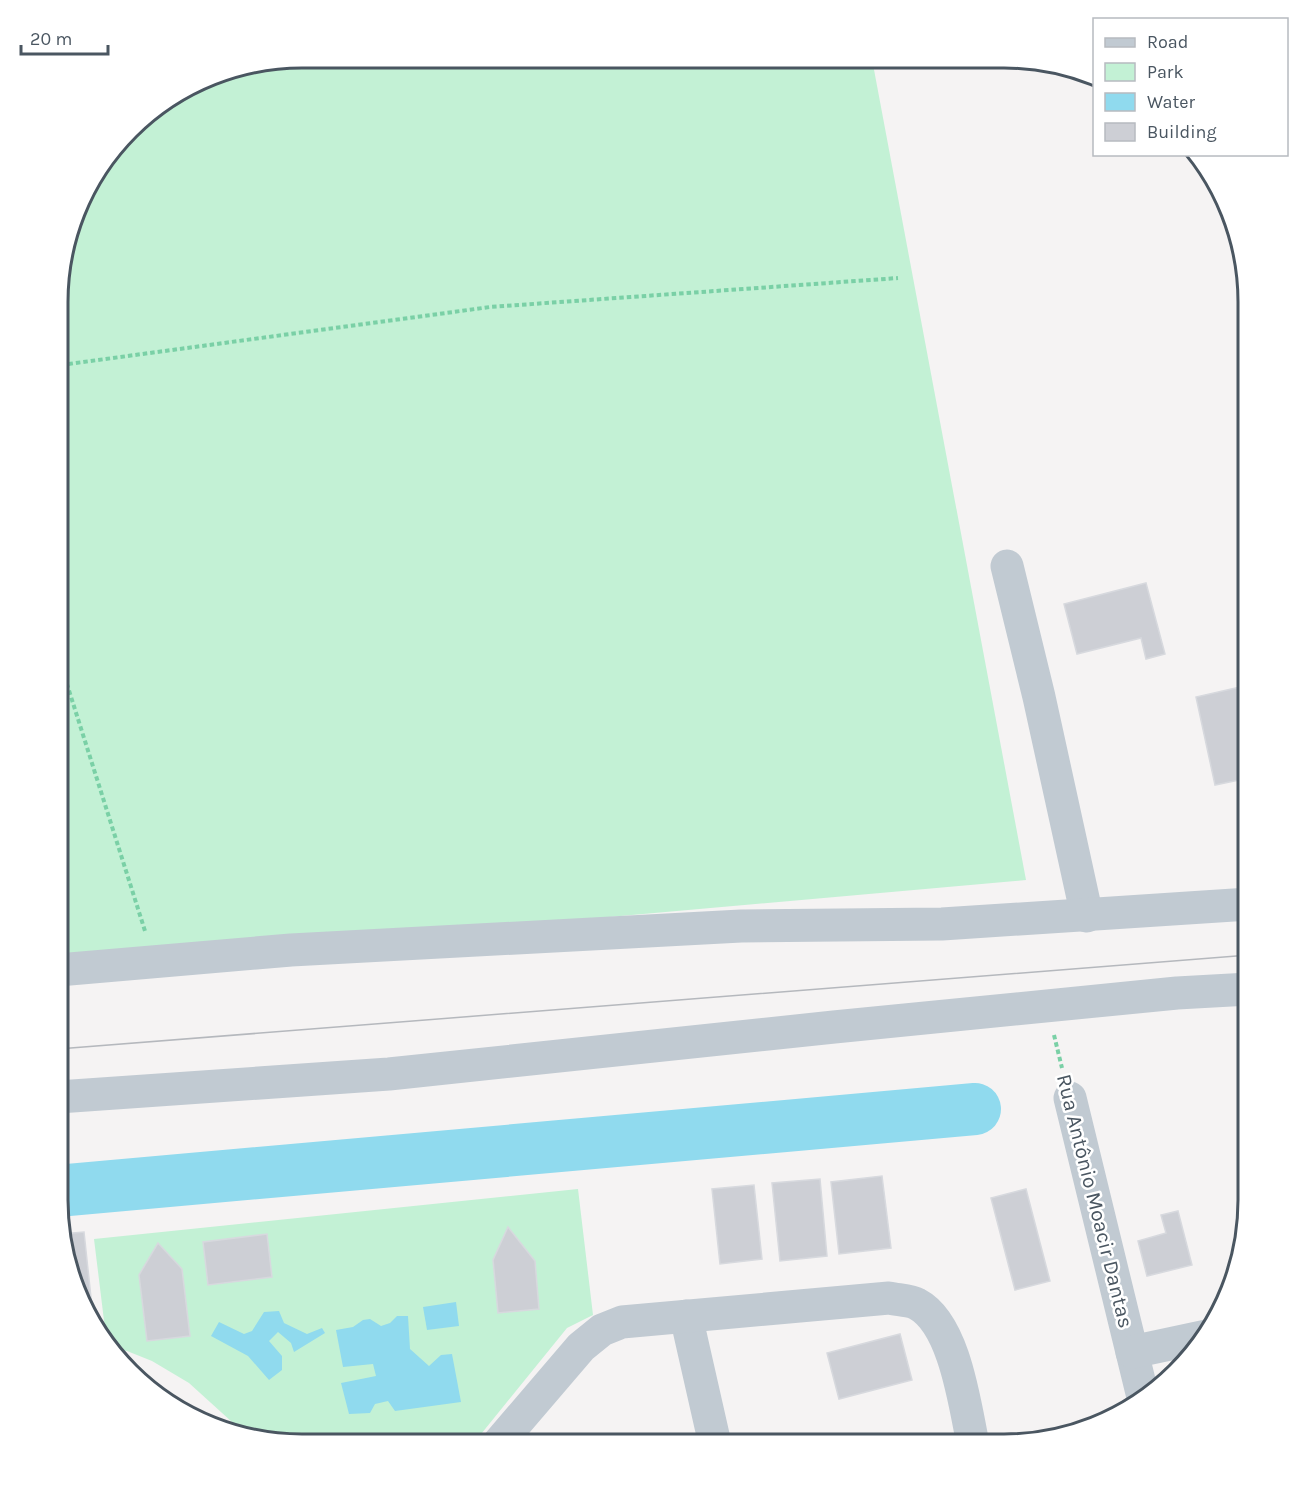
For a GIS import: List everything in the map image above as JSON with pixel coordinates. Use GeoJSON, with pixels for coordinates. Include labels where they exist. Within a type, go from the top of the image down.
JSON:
{"type":"FeatureCollection","features":[{"type":"Feature","properties":{"kind":"street"},"geometry":{"type":"LineString","coordinates":[[1007,566],[1039,697],[1087,916]]}},
{"type":"Feature","properties":{"kind":"street"},"geometry":{"type":"LineString","coordinates":[[68,969],[291,950],[562,935],[741,926],[942,924],[1238,905]]}},
{"type":"Feature","properties":{"kind":"street"},"geometry":{"type":"LineString","coordinates":[[68,1096],[389,1074],[651,1045],[1177,993],[1238,990]]}},
{"type":"Feature","properties":{"kind":"street","name":"Rua Antônio Moacir Dantas"},"geometry":{"type":"LineString","coordinates":[[1070,1098],[1141,1390]]}},
{"type":"Feature","properties":{"kind":"street"},"geometry":{"type":"LineString","coordinates":[[507,1434],[581,1347],[602,1330],[622,1322],[889,1299],[917,1304],[937,1323],[949,1343],[971,1434]]}},
{"type":"Feature","properties":{"kind":"street"},"geometry":{"type":"LineString","coordinates":[[686,1316],[713,1434]]}},
{"type":"Feature","properties":{"kind":"street"},"geometry":{"type":"LineString","coordinates":[[1132,1352],[1193,1339]]}},
{"type":"Feature","properties":{"kind":"path"},"geometry":{"type":"LineString","coordinates":[[68,364],[490,307],[898,278]]}},
{"type":"Feature","properties":{"kind":"path"},"geometry":{"type":"LineString","coordinates":[[68,687],[146,935]]}},
{"type":"Feature","properties":{"kind":"path","name":"Rua Antônio Moacir Dantas"},"geometry":{"type":"LineString","coordinates":[[1046,1006],[1070,1098]]}},
{"type":"Feature","properties":{"kind":"green space"},"geometry":{"type":"Polygon","coordinates":[[[286,68],[874,68],[1026,880],[68,965],[68,286],[75,241],[85,212],[116,159],[136,136],[159,116],[198,92],[241,75],[286,68]]]}},
{"type":"Feature","properties":{"kind":"green space"},"geometry":{"type":"Polygon","coordinates":[[[578,1189],[593,1315],[567,1328],[481,1434],[286,1434],[256,1430],[235,1425],[189,1383],[152,1361],[122,1350],[105,1326],[94,1239],[578,1189]]]}},
{"type":"Feature","properties":{"kind":"water"},"geometry":{"type":"Polygon","coordinates":[[[456,1302],[459,1326],[427,1330],[423,1307],[456,1302]]]}},
{"type":"Feature","properties":{"kind":"water"},"geometry":{"type":"Polygon","coordinates":[[[279,1311],[284,1323],[307,1334],[322,1328],[325,1333],[294,1352],[291,1343],[278,1332],[269,1341],[282,1356],[282,1370],[269,1380],[248,1356],[211,1336],[219,1322],[244,1334],[252,1331],[264,1312],[279,1311]]]}},
{"type":"Feature","properties":{"kind":"water"},"geometry":{"type":"Polygon","coordinates":[[[397,1316],[408,1316],[410,1349],[429,1366],[441,1355],[452,1354],[461,1402],[395,1411],[388,1401],[375,1404],[370,1413],[349,1414],[341,1383],[376,1376],[373,1364],[343,1367],[336,1330],[353,1327],[363,1320],[370,1319],[381,1326],[390,1323],[397,1316]]]}},
{"type":"Feature","properties":{"kind":"building"},"geometry":{"type":"Polygon","coordinates":[[[1146,583],[1165,654],[1146,659],[1141,638],[1077,654],[1064,604],[1146,583]]]}},
{"type":"Feature","properties":{"kind":"building"},"geometry":{"type":"Polygon","coordinates":[[[1238,687],[1238,780],[1215,785],[1196,697],[1238,687]]]}},
{"type":"Feature","properties":{"kind":"building"},"geometry":{"type":"Polygon","coordinates":[[[882,1176],[891,1248],[839,1254],[831,1182],[882,1176]]]}},
{"type":"Feature","properties":{"kind":"building"},"geometry":{"type":"Polygon","coordinates":[[[820,1179],[827,1256],[780,1261],[772,1183],[820,1179]]]}},
{"type":"Feature","properties":{"kind":"building"},"geometry":{"type":"Polygon","coordinates":[[[754,1185],[762,1259],[720,1264],[712,1189],[754,1185]]]}},
{"type":"Feature","properties":{"kind":"building"},"geometry":{"type":"Polygon","coordinates":[[[1026,1189],[1050,1281],[1015,1290],[991,1198],[1026,1189]]]}},
{"type":"Feature","properties":{"kind":"building"},"geometry":{"type":"Polygon","coordinates":[[[1178,1211],[1192,1265],[1147,1276],[1138,1241],[1166,1233],[1161,1215],[1178,1211]]]}},
{"type":"Feature","properties":{"kind":"building"},"geometry":{"type":"Polygon","coordinates":[[[508,1227],[535,1261],[539,1309],[498,1313],[493,1260],[508,1227]]]}},
{"type":"Feature","properties":{"kind":"building"},"geometry":{"type":"Polygon","coordinates":[[[84,1232],[92,1303],[75,1261],[70,1233],[84,1232]]]}},
{"type":"Feature","properties":{"kind":"building"},"geometry":{"type":"Polygon","coordinates":[[[267,1234],[272,1277],[208,1285],[203,1242],[267,1234]]]}},
{"type":"Feature","properties":{"kind":"building"},"geometry":{"type":"Polygon","coordinates":[[[158,1243],[182,1269],[190,1336],[147,1341],[139,1275],[158,1243]]]}},
{"type":"Feature","properties":{"kind":"building"},"geometry":{"type":"Polygon","coordinates":[[[900,1334],[912,1380],[839,1399],[827,1353],[900,1334]]]}},
{"type":"Feature","properties":{"kind":"waterway"},"geometry":{"type":"LineString","coordinates":[[68,1190],[975,1109]]}},
{"type":"Feature","properties":{"kind":"tram line"},"geometry":{"type":"LineString","coordinates":[[68,1048],[1238,956]]}}]}
